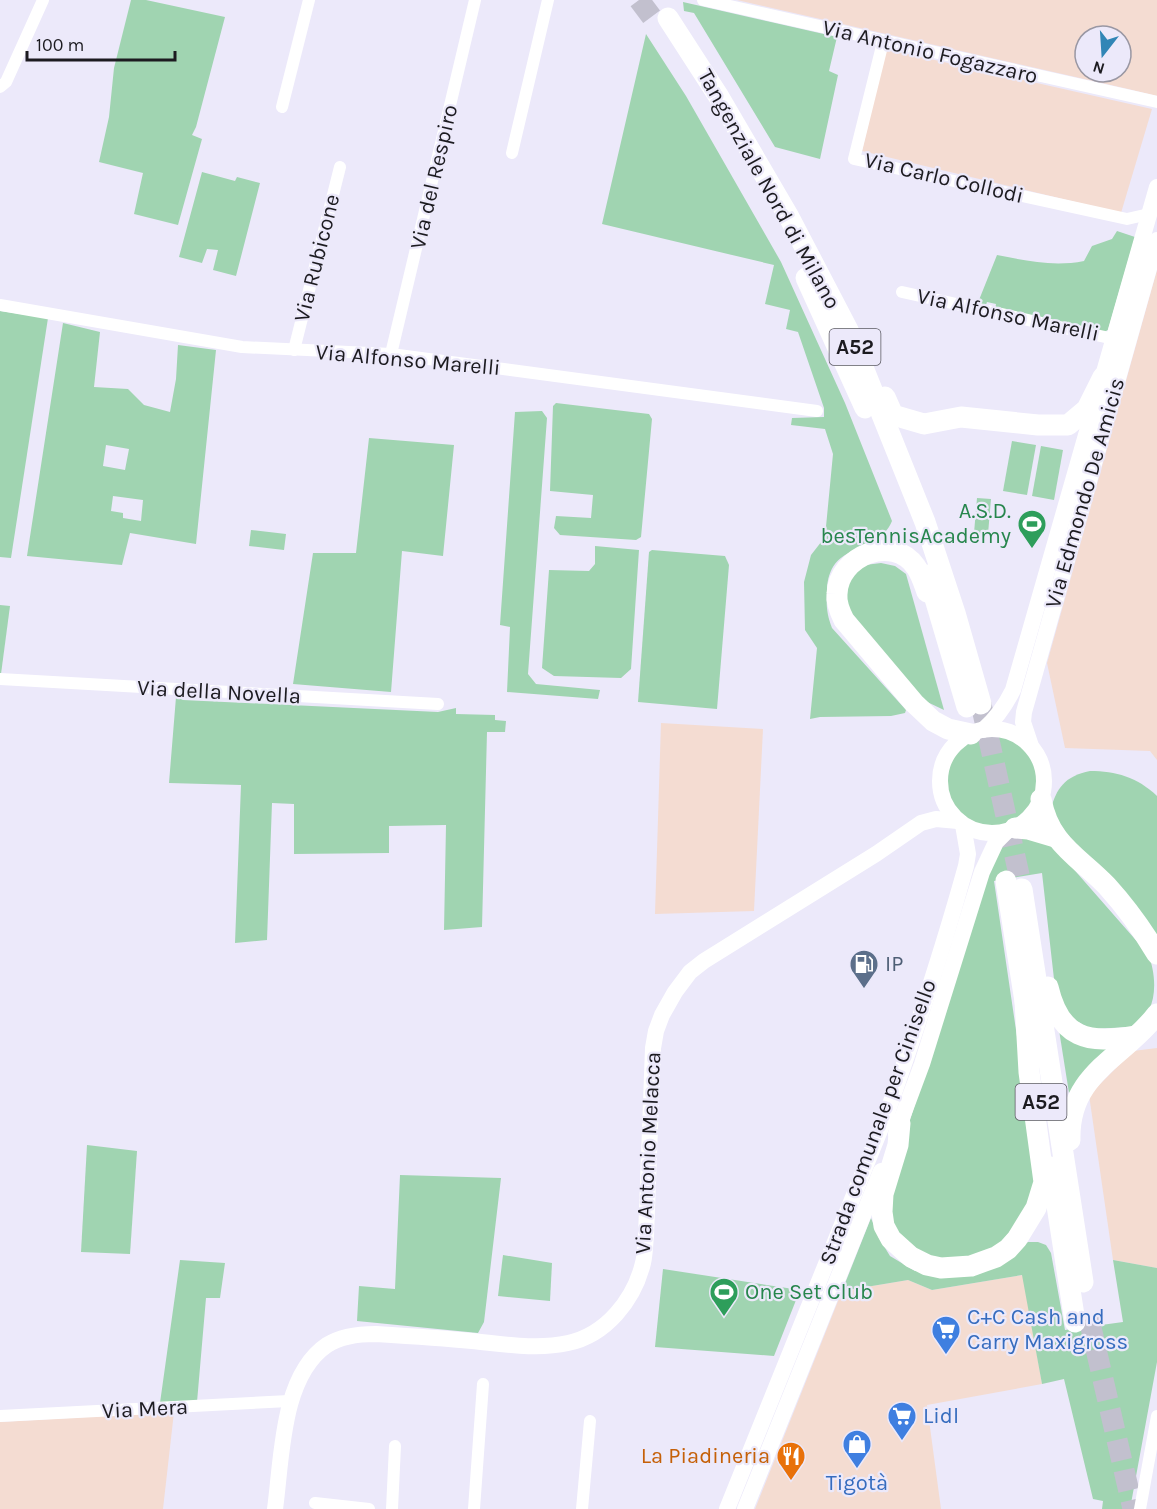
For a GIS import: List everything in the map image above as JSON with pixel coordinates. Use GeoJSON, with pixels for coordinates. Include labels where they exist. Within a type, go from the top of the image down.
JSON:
{"type":"FeatureCollection","features":[{"type":"Feature","properties":{"kind":"highway","name":"Tangenziale Nord di Milano"},"geometry":{"type":"LineString","coordinates":[[663,21],[719,97],[789,217],[848,330],[925,522],[955,613],[974,705],[946,633],[901,496],[865,408],[805,276],[663,21]]}},
{"type":"Feature","properties":{"kind":"highway"},"geometry":{"type":"LineString","coordinates":[[848,330],[858,335],[893,415],[924,424],[962,417],[1038,425],[1068,425],[1088,409],[1103,377]]}},
{"type":"Feature","properties":{"kind":"highway"},"geometry":{"type":"LineString","coordinates":[[946,633],[938,624],[916,566],[908,559],[894,552],[881,550],[869,552],[846,568],[836,593],[838,608],[844,620],[915,703],[933,720],[948,729],[977,732]]}},
{"type":"Feature","properties":{"kind":"highway"},"geometry":{"type":"LineString","coordinates":[[1041,799],[1044,816],[1054,837],[1112,893],[1138,923],[1157,954]]}},
{"type":"Feature","properties":{"kind":"highway"},"geometry":{"type":"LineString","coordinates":[[1010,830],[1028,829],[1054,837]]}},
{"type":"Feature","properties":{"kind":"highway","name":"A52"},"geometry":{"type":"LineString","coordinates":[[1013,880],[1031,941],[1067,1174],[1082,1321],[1025,1001],[1013,880]]}},
{"type":"Feature","properties":{"kind":"highway"},"geometry":{"type":"LineString","coordinates":[[1031,941],[1039,948],[1052,1003],[1067,1027],[1094,1040],[1113,1040],[1136,1036]]}},
{"type":"Feature","properties":{"kind":"highway"},"geometry":{"type":"LineString","coordinates":[[900,1123],[898,1145],[883,1194],[884,1226],[891,1239],[911,1257],[927,1265],[941,1268],[971,1266],[996,1257],[1008,1249],[1036,1208],[1044,1182],[1029,1072],[1025,1001]]}},
{"type":"Feature","properties":{"kind":"highway"},"geometry":{"type":"LineString","coordinates":[[1067,1174],[1073,1166],[1070,1136],[1072,1116],[1077,1100],[1090,1077],[1149,1024],[1157,1014]]}},
{"type":"Feature","properties":{"kind":"main road","name":"Via Edmondo De Amicis"},"geometry":{"type":"LineString","coordinates":[[977,732],[995,720],[1005,707],[1013,690],[1157,187]]}},
{"type":"Feature","properties":{"kind":"main road","name":"Via Edmondo De Amicis"},"geometry":{"type":"LineString","coordinates":[[1031,746],[1023,722],[1026,703],[1157,240]]}},
{"type":"Feature","properties":{"kind":"main road"},"geometry":{"type":"LineString","coordinates":[[745,1509],[922,1064],[981,872],[996,843],[1010,830],[1032,816],[1041,799],[1045,784],[1043,768],[1031,746],[1015,734],[1006,731],[977,732],[957,743],[950,751],[942,768],[940,785],[945,804],[961,823]]}},
{"type":"Feature","properties":{"kind":"main road","name":"Via Antonio Melacca"},"geometry":{"type":"LineString","coordinates":[[275,1509],[290,1401],[300,1376],[326,1346],[352,1336],[376,1334],[534,1346],[568,1343],[599,1329],[612,1318],[634,1288],[643,1263],[653,1048],[662,1015],[675,992],[690,972],[718,951],[876,855],[921,823],[933,806],[940,785]]}},
{"type":"Feature","properties":{"kind":"main road"},"geometry":{"type":"LineString","coordinates":[[921,823],[936,819],[961,823],[984,833],[1010,830]]}},
{"type":"Feature","properties":{"kind":"main road","name":"Strada comunale per Cinisello"},"geometry":{"type":"LineString","coordinates":[[727,1509],[905,1062],[966,866],[968,854],[961,823]]}},
{"type":"Feature","properties":{"kind":"street"},"geometry":{"type":"LineString","coordinates":[[0,87],[9,76],[43,0]]}},
{"type":"Feature","properties":{"kind":"street"},"geometry":{"type":"LineString","coordinates":[[282,107],[309,0]]}},
{"type":"Feature","properties":{"kind":"street","name":"Via del Respiro"},"geometry":{"type":"LineString","coordinates":[[391,354],[476,0]]}},
{"type":"Feature","properties":{"kind":"street"},"geometry":{"type":"LineString","coordinates":[[512,153],[548,0]]}},
{"type":"Feature","properties":{"kind":"street","name":"Via Antonio Fogazzaro"},"geometry":{"type":"LineString","coordinates":[[703,0],[1157,102]]}},
{"type":"Feature","properties":{"kind":"street","name":"Via Carlo Collodi"},"geometry":{"type":"LineString","coordinates":[[883,42],[854,159],[1127,219],[1149,214]]}},
{"type":"Feature","properties":{"kind":"street","name":"Via Rubicone"},"geometry":{"type":"LineString","coordinates":[[294,350],[340,167]]}},
{"type":"Feature","properties":{"kind":"street","name":"Via Alfonso Marelli"},"geometry":{"type":"LineString","coordinates":[[902,292],[1114,339]]}},
{"type":"Feature","properties":{"kind":"street","name":"Via Alfonso Marelli"},"geometry":{"type":"LineString","coordinates":[[0,305],[232,346],[391,354],[818,411]]}},
{"type":"Feature","properties":{"kind":"street","name":"Via della Novella"},"geometry":{"type":"LineString","coordinates":[[0,679],[438,705]]}},
{"type":"Feature","properties":{"kind":"street"},"geometry":{"type":"LineString","coordinates":[[474,1509],[483,1384]]}},
{"type":"Feature","properties":{"kind":"street","name":"Via Mera"},"geometry":{"type":"LineString","coordinates":[[0,1416],[290,1401]]}},
{"type":"Feature","properties":{"kind":"street"},"geometry":{"type":"LineString","coordinates":[[1140,1509],[1157,1416]]}},
{"type":"Feature","properties":{"kind":"street"},"geometry":{"type":"LineString","coordinates":[[582,1509],[590,1421]]}},
{"type":"Feature","properties":{"kind":"street"},"geometry":{"type":"LineString","coordinates":[[392,1509],[395,1446]]}},
{"type":"Feature","properties":{"kind":"street"},"geometry":{"type":"LineString","coordinates":[[315,1503],[369,1509]]}},
{"type":"Feature","properties":{"kind":"shaded area"},"geometry":{"type":"Polygon","coordinates":[[[737,0],[1157,0],[1157,96],[1104,84],[1133,84],[1133,24],[1073,24],[1073,77],[737,0]]]}},
{"type":"Feature","properties":{"kind":"shaded area"},"geometry":{"type":"Polygon","coordinates":[[[886,49],[1152,109],[1121,213],[862,151],[886,49]]]}},
{"type":"Feature","properties":{"kind":"shaded area"},"geometry":{"type":"Polygon","coordinates":[[[1157,270],[1157,760],[1150,751],[1065,748],[1047,663],[1157,270]]]}},
{"type":"Feature","properties":{"kind":"shaded area"},"geometry":{"type":"Polygon","coordinates":[[[661,723],[763,729],[754,911],[655,914],[661,723]]]}},
{"type":"Feature","properties":{"kind":"shaded area"},"geometry":{"type":"Polygon","coordinates":[[[1157,1048],[1157,1268],[1113,1260],[1089,1095],[1133,1051],[1157,1048]]]}},
{"type":"Feature","properties":{"kind":"shaded area"},"geometry":{"type":"Polygon","coordinates":[[[1023,1275],[1042,1384],[927,1405],[941,1509],[755,1509],[842,1291],[908,1280],[932,1290],[1023,1275]]]}},
{"type":"Feature","properties":{"kind":"shaded area"},"geometry":{"type":"Polygon","coordinates":[[[174,1412],[163,1509],[0,1509],[0,1422],[174,1412]]]}},
{"type":"Feature","properties":{"kind":"green space"},"geometry":{"type":"Polygon","coordinates":[[[131,0],[146,0],[225,17],[192,135],[202,139],[178,225],[134,214],[143,173],[99,162],[109,117],[114,68],[131,0]]]}},
{"type":"Feature","properties":{"kind":"green space"},"geometry":{"type":"Polygon","coordinates":[[[683,2],[837,37],[829,71],[838,75],[820,159],[775,147],[694,13],[684,11],[683,2]]]}},
{"type":"Feature","properties":{"kind":"green space"},"geometry":{"type":"Polygon","coordinates":[[[646,34],[686,96],[781,262],[845,403],[892,521],[876,540],[844,556],[835,564],[829,575],[827,606],[832,628],[906,710],[905,713],[891,716],[810,719],[817,648],[805,630],[804,582],[811,555],[825,537],[833,454],[825,429],[791,425],[792,418],[824,417],[824,408],[798,332],[786,329],[790,310],[765,304],[774,265],[602,224],[646,34]]]}},
{"type":"Feature","properties":{"kind":"green space"},"geometry":{"type":"Polygon","coordinates":[[[202,172],[235,181],[237,177],[260,183],[236,276],[213,270],[218,250],[207,249],[202,263],[179,257],[202,172]]]}},
{"type":"Feature","properties":{"kind":"green space"},"geometry":{"type":"Polygon","coordinates":[[[1117,231],[1135,237],[1108,330],[1104,332],[995,310],[996,304],[987,302],[985,308],[977,305],[997,255],[1051,263],[1084,261],[1092,246],[1112,239],[1117,231]]]}},
{"type":"Feature","properties":{"kind":"green space"},"geometry":{"type":"Polygon","coordinates":[[[0,311],[48,318],[11,558],[0,557],[0,311]]]}},
{"type":"Feature","properties":{"kind":"green space"},"geometry":{"type":"Polygon","coordinates":[[[63,323],[100,332],[94,387],[128,389],[144,405],[170,412],[176,379],[178,345],[216,350],[196,544],[130,533],[122,565],[27,556],[63,323]],[[106,445],[103,466],[125,470],[129,449],[106,445]],[[113,496],[111,511],[123,513],[123,518],[141,521],[143,500],[113,496]]]}},
{"type":"Feature","properties":{"kind":"green space"},"geometry":{"type":"Polygon","coordinates":[[[556,403],[649,414],[652,419],[641,537],[636,540],[560,535],[554,528],[556,516],[591,518],[593,495],[550,491],[553,406],[556,403]]]}},
{"type":"Feature","properties":{"kind":"green space"},"geometry":{"type":"Polygon","coordinates":[[[542,411],[547,418],[528,674],[536,684],[600,690],[598,699],[507,692],[510,627],[500,625],[515,412],[542,411]]]}},
{"type":"Feature","properties":{"kind":"green space"},"geometry":{"type":"Polygon","coordinates":[[[369,438],[454,445],[443,556],[402,551],[391,692],[293,684],[313,553],[356,553],[369,438]]]}},
{"type":"Feature","properties":{"kind":"green space"},"geometry":{"type":"Polygon","coordinates":[[[1012,441],[1036,445],[1027,495],[1003,491],[1012,441]]]}},
{"type":"Feature","properties":{"kind":"green space"},"geometry":{"type":"Polygon","coordinates":[[[1041,446],[1063,450],[1054,500],[1032,496],[1041,446]]]}},
{"type":"Feature","properties":{"kind":"green space"},"geometry":{"type":"Polygon","coordinates":[[[977,498],[991,499],[988,534],[974,533],[977,498]]]}},
{"type":"Feature","properties":{"kind":"green space"},"geometry":{"type":"Polygon","coordinates":[[[251,530],[286,534],[284,550],[249,546],[251,530]]]}},
{"type":"Feature","properties":{"kind":"green space"},"geometry":{"type":"Polygon","coordinates":[[[595,546],[639,550],[631,669],[621,678],[554,676],[542,668],[549,570],[589,571],[595,564],[595,546]]]}},
{"type":"Feature","properties":{"kind":"green space"},"geometry":{"type":"Polygon","coordinates":[[[652,550],[725,556],[729,565],[717,709],[638,702],[649,552],[652,550]]]}},
{"type":"Feature","properties":{"kind":"green space"},"geometry":{"type":"Polygon","coordinates":[[[881,563],[895,566],[906,574],[944,710],[923,700],[844,609],[846,582],[865,565],[881,563]]]}},
{"type":"Feature","properties":{"kind":"green space"},"geometry":{"type":"Polygon","coordinates":[[[0,605],[10,606],[1,674],[0,674],[0,605]]]}},
{"type":"Feature","properties":{"kind":"green space"},"geometry":{"type":"Polygon","coordinates":[[[176,697],[183,700],[438,712],[456,708],[456,714],[495,715],[495,720],[506,721],[505,732],[487,732],[482,927],[444,930],[446,825],[389,826],[389,853],[294,854],[294,804],[272,803],[267,940],[235,943],[241,785],[169,783],[176,697]]]}},
{"type":"Feature","properties":{"kind":"green space"},"geometry":{"type":"Polygon","coordinates":[[[992,734],[1010,737],[1025,748],[1036,763],[1039,781],[1036,799],[1025,814],[1010,825],[992,828],[974,825],[959,814],[948,799],[945,781],[948,763],[959,748],[974,737],[992,734]]]}},
{"type":"Feature","properties":{"kind":"green space"},"geometry":{"type":"Polygon","coordinates":[[[1090,771],[1126,776],[1142,784],[1157,796],[1157,935],[1079,849],[1050,812],[1055,796],[1063,784],[1074,776],[1090,771]]]}},
{"type":"Feature","properties":{"kind":"green space"},"geometry":{"type":"Polygon","coordinates":[[[1027,835],[1049,841],[1148,954],[1154,982],[1152,1004],[1145,1015],[1131,1027],[1091,1029],[1073,1019],[1060,1004],[1054,979],[1042,873],[994,881],[1038,1179],[1032,1206],[996,1248],[960,1261],[921,1255],[897,1235],[888,1204],[892,1178],[976,908],[996,854],[1008,841],[1027,835]]]}},
{"type":"Feature","properties":{"kind":"green space"},"geometry":{"type":"Polygon","coordinates":[[[1059,1030],[1112,1047],[1074,1094],[1069,1093],[1059,1030]]]}},
{"type":"Feature","properties":{"kind":"green space"},"geometry":{"type":"Polygon","coordinates":[[[87,1145],[137,1151],[130,1254],[81,1252],[87,1145]]]}},
{"type":"Feature","properties":{"kind":"green space"},"geometry":{"type":"Polygon","coordinates":[[[400,1175],[501,1178],[484,1322],[478,1333],[357,1321],[359,1286],[395,1289],[400,1175]]]}},
{"type":"Feature","properties":{"kind":"green space"},"geometry":{"type":"Polygon","coordinates":[[[871,1218],[890,1256],[915,1271],[997,1265],[1028,1242],[1046,1245],[1051,1253],[1065,1330],[1123,1322],[1113,1260],[1157,1268],[1157,1362],[1130,1509],[1102,1509],[1103,1501],[1093,1499],[1064,1379],[1042,1384],[1022,1275],[932,1290],[908,1280],[842,1291],[871,1218]]]}},
{"type":"Feature","properties":{"kind":"green space"},"geometry":{"type":"Polygon","coordinates":[[[503,1255],[552,1263],[550,1301],[498,1296],[503,1255]]]}},
{"type":"Feature","properties":{"kind":"green space"},"geometry":{"type":"Polygon","coordinates":[[[180,1260],[225,1263],[220,1298],[206,1298],[197,1402],[160,1403],[180,1260]]]}},
{"type":"Feature","properties":{"kind":"green space","name":"One Set Club"},"geometry":{"type":"Polygon","coordinates":[[[663,1269],[800,1290],[774,1356],[655,1347],[663,1269]]]}},
{"type":"Feature","properties":{"kind":"tunnel"},"geometry":{"type":"LineString","coordinates":[[639,0],[657,24]]}},
{"type":"Feature","properties":{"kind":"tunnel"},"geometry":{"type":"LineString","coordinates":[[981,704],[1020,879]]}},
{"type":"Feature","properties":{"kind":"tunnel"},"geometry":{"type":"LineString","coordinates":[[1089,1319],[1133,1509]]}},
{"type":"Feature","properties":{"kind":"place","name":"A.S.D. besTennisAcademy"},"geometry":{"type":"Point","coordinates":[1032,550]}},
{"type":"Feature","properties":{"kind":"place","name":"IP"},"geometry":{"type":"Point","coordinates":[864,990]}},
{"type":"Feature","properties":{"kind":"place","name":"One Set Club"},"geometry":{"type":"Point","coordinates":[724,1318]}},
{"type":"Feature","properties":{"kind":"place","name":"C+C Cash and Carry Maxigross"},"geometry":{"type":"Point","coordinates":[946,1356]}},
{"type":"Feature","properties":{"kind":"place","name":"Lidl"},"geometry":{"type":"Point","coordinates":[902,1442]}},
{"type":"Feature","properties":{"kind":"place","name":"Tigotà"},"geometry":{"type":"Point","coordinates":[857,1470]}},
{"type":"Feature","properties":{"kind":"place","name":"La Piadineria"},"geometry":{"type":"Point","coordinates":[791,1482]}}]}
